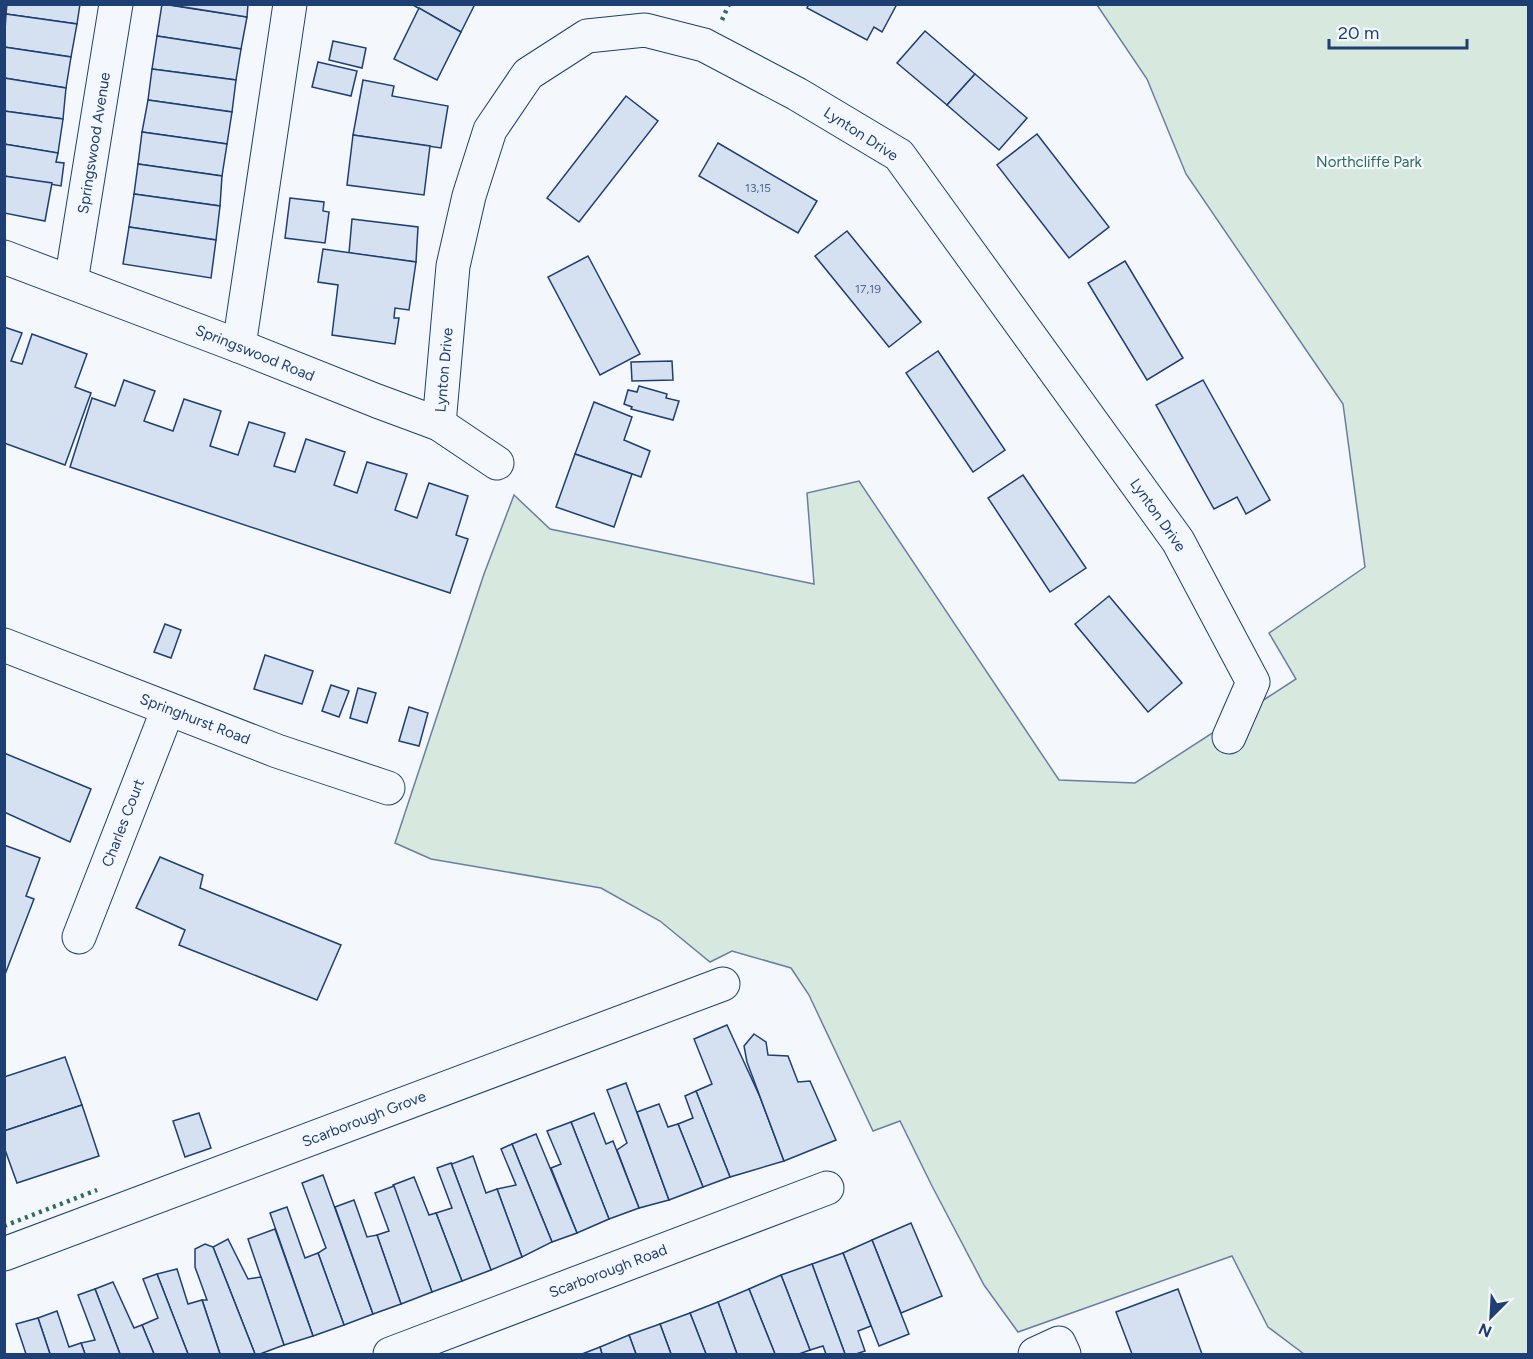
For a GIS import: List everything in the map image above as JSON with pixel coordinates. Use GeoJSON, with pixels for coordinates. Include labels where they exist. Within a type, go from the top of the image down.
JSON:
{"type":"FeatureCollection","features":[{"type":"Feature","properties":{"kind":"street","name":"Springswood Avenue"},"geometry":{"type":"LineString","coordinates":[[71,282],[116,4]]}},
{"type":"Feature","properties":{"kind":"street"},"geometry":{"type":"LineString","coordinates":[[239,346],[290,4]]}},
{"type":"Feature","properties":{"kind":"street","name":"Lynton Drive"},"geometry":{"type":"LineString","coordinates":[[439,424],[453,266],[469,196],[490,130],[528,74],[587,36],[645,30],[704,45],[797,94],[899,155],[1178,541],[1253,682],[1229,737]]}},
{"type":"Feature","properties":{"kind":"street","name":"Springswood Road"},"geometry":{"type":"LineString","coordinates":[[4,257],[439,424],[497,463]]}},
{"type":"Feature","properties":{"kind":"street","name":"Springhurst Road"},"geometry":{"type":"LineString","coordinates":[[4,645],[277,751],[388,788]]}},
{"type":"Feature","properties":{"kind":"street","name":"Charles Court"},"geometry":{"type":"LineString","coordinates":[[79,937],[168,709]]}},
{"type":"Feature","properties":{"kind":"street","name":"Scarborough Grove"},"geometry":{"type":"LineString","coordinates":[[4,1254],[723,984]]}},
{"type":"Feature","properties":{"kind":"street","name":"Scarborough Road"},"geometry":{"type":"LineString","coordinates":[[390,1354],[827,1188]]}},
{"type":"Feature","properties":{"kind":"green space","name":"Northcliffe Park"},"geometry":{"type":"Polygon","coordinates":[[[1097,5],[1528,5],[1528,1354],[1304,1354],[1268,1327],[1232,1256],[1018,1332],[984,1285],[900,1121],[873,1131],[809,995],[791,968],[732,951],[710,962],[660,921],[601,888],[431,859],[395,843],[484,574],[514,495],[550,529],[814,584],[807,493],[859,481],[1059,780],[1135,783],[1296,679],[1269,633],[1365,567],[1343,404],[1186,174],[1147,79],[1097,5]]]}},
{"type":"Feature","properties":{"kind":"building"},"geometry":{"type":"Polygon","coordinates":[[[7,4],[80,4],[77,24],[6,14],[7,4]]]}},
{"type":"Feature","properties":{"kind":"building"},"geometry":{"type":"Polygon","coordinates":[[[162,4],[247,17],[241,49],[157,36],[162,4]]]}},
{"type":"Feature","properties":{"kind":"building"},"geometry":{"type":"Polygon","coordinates":[[[165,4],[248,4],[247,17],[165,4]]]}},
{"type":"Feature","properties":{"kind":"building"},"geometry":{"type":"Polygon","coordinates":[[[411,4],[475,4],[461,32],[411,4]]]}},
{"type":"Feature","properties":{"kind":"building"},"geometry":{"type":"Polygon","coordinates":[[[809,4],[897,4],[882,32],[874,27],[867,40],[807,8],[809,4]]]}},
{"type":"Feature","properties":{"kind":"building"},"geometry":{"type":"Polygon","coordinates":[[[419,8],[461,32],[437,80],[394,59],[419,8]]]}},
{"type":"Feature","properties":{"kind":"building"},"geometry":{"type":"Polygon","coordinates":[[[6,14],[77,24],[71,57],[4,47],[6,14]]]}},
{"type":"Feature","properties":{"kind":"building"},"geometry":{"type":"Polygon","coordinates":[[[925,31],[975,74],[947,105],[897,63],[925,31]]]}},
{"type":"Feature","properties":{"kind":"building"},"geometry":{"type":"Polygon","coordinates":[[[157,36],[241,49],[236,80],[152,69],[157,36]]]}},
{"type":"Feature","properties":{"kind":"building"},"geometry":{"type":"Polygon","coordinates":[[[333,41],[366,48],[362,68],[329,60],[333,41]]]}},
{"type":"Feature","properties":{"kind":"building"},"geometry":{"type":"Polygon","coordinates":[[[4,47],[71,57],[66,88],[4,78],[4,47]]]}},
{"type":"Feature","properties":{"kind":"building"},"geometry":{"type":"Polygon","coordinates":[[[318,62],[357,71],[351,96],[312,87],[318,62]]]}},
{"type":"Feature","properties":{"kind":"building"},"geometry":{"type":"Polygon","coordinates":[[[152,69],[236,80],[232,112],[148,100],[152,69]]]}},
{"type":"Feature","properties":{"kind":"building"},"geometry":{"type":"Polygon","coordinates":[[[975,74],[1027,118],[999,150],[947,105],[975,74]]]}},
{"type":"Feature","properties":{"kind":"building"},"geometry":{"type":"Polygon","coordinates":[[[4,78],[66,88],[63,119],[4,111],[4,78]]]}},
{"type":"Feature","properties":{"kind":"building"},"geometry":{"type":"Polygon","coordinates":[[[363,80],[394,86],[392,96],[448,106],[441,148],[353,135],[363,80]]]}},
{"type":"Feature","properties":{"kind":"building"},"geometry":{"type":"Polygon","coordinates":[[[626,96],[658,121],[579,222],[547,198],[626,96]]]}},
{"type":"Feature","properties":{"kind":"building"},"geometry":{"type":"Polygon","coordinates":[[[148,100],[232,112],[227,144],[142,132],[148,100]]]}},
{"type":"Feature","properties":{"kind":"building"},"geometry":{"type":"Polygon","coordinates":[[[4,111],[63,119],[58,153],[4,144],[4,111]]]}},
{"type":"Feature","properties":{"kind":"building"},"geometry":{"type":"Polygon","coordinates":[[[142,132],[227,144],[222,176],[138,164],[142,132]]]}},
{"type":"Feature","properties":{"kind":"building"},"geometry":{"type":"Polygon","coordinates":[[[1037,134],[1109,227],[1069,258],[997,165],[1037,134]]]}},
{"type":"Feature","properties":{"kind":"building"},"geometry":{"type":"Polygon","coordinates":[[[353,135],[430,146],[424,195],[347,185],[353,135]]]}},
{"type":"Feature","properties":{"kind":"building"},"geometry":{"type":"Polygon","coordinates":[[[718,143],[817,201],[798,233],[699,176],[718,143]]]}},
{"type":"Feature","properties":{"kind":"building"},"geometry":{"type":"Polygon","coordinates":[[[4,144],[58,153],[56,162],[64,163],[61,186],[4,176],[4,144]]]}},
{"type":"Feature","properties":{"kind":"building"},"geometry":{"type":"Polygon","coordinates":[[[138,164],[222,176],[220,206],[134,194],[138,164]]]}},
{"type":"Feature","properties":{"kind":"building"},"geometry":{"type":"Polygon","coordinates":[[[4,176],[52,183],[45,221],[4,213],[4,176]]]}},
{"type":"Feature","properties":{"kind":"building"},"geometry":{"type":"Polygon","coordinates":[[[134,194],[220,206],[216,240],[129,227],[134,194]]]}},
{"type":"Feature","properties":{"kind":"building"},"geometry":{"type":"Polygon","coordinates":[[[290,198],[324,202],[323,211],[329,212],[325,243],[285,238],[290,198]]]}},
{"type":"Feature","properties":{"kind":"building"},"geometry":{"type":"Polygon","coordinates":[[[352,219],[418,227],[416,262],[349,253],[352,219]]]}},
{"type":"Feature","properties":{"kind":"building"},"geometry":{"type":"Polygon","coordinates":[[[129,227],[216,240],[211,278],[123,264],[129,227]]]}},
{"type":"Feature","properties":{"kind":"building"},"geometry":{"type":"Polygon","coordinates":[[[847,231],[921,322],[889,347],[815,256],[847,231]]]}},
{"type":"Feature","properties":{"kind":"building"},"geometry":{"type":"Polygon","coordinates":[[[323,249],[416,262],[409,310],[395,308],[394,318],[399,318],[395,344],[332,335],[338,285],[318,282],[323,249]]]}},
{"type":"Feature","properties":{"kind":"building"},"geometry":{"type":"Polygon","coordinates":[[[588,256],[640,354],[600,375],[548,277],[588,256]]]}},
{"type":"Feature","properties":{"kind":"building"},"geometry":{"type":"Polygon","coordinates":[[[1125,261],[1183,358],[1147,380],[1088,283],[1125,261]]]}},
{"type":"Feature","properties":{"kind":"building"},"geometry":{"type":"Polygon","coordinates":[[[4,327],[22,333],[11,361],[22,364],[32,334],[87,354],[75,387],[91,393],[65,465],[4,443],[4,327]]]}},
{"type":"Feature","properties":{"kind":"building"},"geometry":{"type":"Polygon","coordinates":[[[938,351],[1005,450],[973,472],[906,373],[938,351]]]}},
{"type":"Feature","properties":{"kind":"building"},"geometry":{"type":"Polygon","coordinates":[[[672,361],[673,380],[632,381],[631,362],[672,361]]]}},
{"type":"Feature","properties":{"kind":"building"},"geometry":{"type":"Polygon","coordinates":[[[124,380],[155,391],[144,421],[173,431],[184,399],[221,411],[210,446],[238,455],[249,422],[285,433],[274,466],[295,472],[306,439],[345,452],[334,485],[357,493],[367,462],[407,474],[395,510],[417,518],[429,483],[468,496],[456,535],[468,539],[450,593],[70,467],[92,398],[115,406],[124,380]]]}},
{"type":"Feature","properties":{"kind":"building"},"geometry":{"type":"Polygon","coordinates":[[[1203,380],[1270,500],[1246,514],[1237,497],[1214,509],[1156,405],[1203,380]]]}},
{"type":"Feature","properties":{"kind":"building"},"geometry":{"type":"Polygon","coordinates":[[[639,386],[667,394],[666,398],[679,401],[673,420],[631,409],[632,407],[624,404],[628,390],[637,392],[639,386]]]}},
{"type":"Feature","properties":{"kind":"building"},"geometry":{"type":"Polygon","coordinates":[[[594,402],[632,417],[624,440],[650,451],[641,477],[575,454],[594,402]]]}},
{"type":"Feature","properties":{"kind":"building"},"geometry":{"type":"Polygon","coordinates":[[[575,454],[632,474],[614,527],[556,507],[575,454]]]}},
{"type":"Feature","properties":{"kind":"building"},"geometry":{"type":"Polygon","coordinates":[[[1023,475],[1086,568],[1050,592],[988,498],[1023,475]]]}},
{"type":"Feature","properties":{"kind":"building"},"geometry":{"type":"Polygon","coordinates":[[[1109,596],[1182,683],[1148,712],[1075,624],[1109,596]]]}},
{"type":"Feature","properties":{"kind":"building"},"geometry":{"type":"Polygon","coordinates":[[[165,624],[181,630],[171,658],[154,652],[165,624]]]}},
{"type":"Feature","properties":{"kind":"building"},"geometry":{"type":"Polygon","coordinates":[[[265,655],[313,671],[302,704],[254,689],[265,655]]]}},
{"type":"Feature","properties":{"kind":"building"},"geometry":{"type":"Polygon","coordinates":[[[331,685],[349,691],[339,717],[322,711],[331,685]]]}},
{"type":"Feature","properties":{"kind":"building"},"geometry":{"type":"Polygon","coordinates":[[[358,688],[376,693],[367,723],[350,718],[358,688]]]}},
{"type":"Feature","properties":{"kind":"building"},"geometry":{"type":"Polygon","coordinates":[[[409,707],[428,713],[419,746],[399,741],[409,707]]]}},
{"type":"Feature","properties":{"kind":"building"},"geometry":{"type":"Polygon","coordinates":[[[4,753],[91,789],[70,842],[4,812],[4,753]]]}},
{"type":"Feature","properties":{"kind":"building"},"geometry":{"type":"Polygon","coordinates":[[[4,845],[40,858],[26,896],[34,899],[4,977],[4,845]]]}},
{"type":"Feature","properties":{"kind":"building"},"geometry":{"type":"Polygon","coordinates":[[[160,857],[203,875],[200,888],[341,945],[317,1000],[179,945],[185,930],[136,908],[160,857]]]}},
{"type":"Feature","properties":{"kind":"building"},"geometry":{"type":"Polygon","coordinates":[[[727,1025],[760,1097],[784,1161],[730,1177],[696,1091],[712,1084],[694,1039],[727,1025]]]}},
{"type":"Feature","properties":{"kind":"building"},"geometry":{"type":"Polygon","coordinates":[[[754,1034],[766,1042],[768,1055],[788,1056],[798,1082],[810,1081],[836,1140],[784,1161],[747,1062],[744,1046],[754,1034]]]}},
{"type":"Feature","properties":{"kind":"building"},"geometry":{"type":"Polygon","coordinates":[[[65,1057],[82,1105],[4,1131],[4,1077],[65,1057]]]}},
{"type":"Feature","properties":{"kind":"building"},"geometry":{"type":"Polygon","coordinates":[[[626,1083],[669,1200],[639,1208],[617,1150],[627,1143],[607,1090],[626,1083]]]}},
{"type":"Feature","properties":{"kind":"building"},"geometry":{"type":"Polygon","coordinates":[[[696,1091],[730,1177],[703,1187],[678,1124],[693,1118],[685,1096],[696,1091]]]}},
{"type":"Feature","properties":{"kind":"building"},"geometry":{"type":"Polygon","coordinates":[[[659,1104],[668,1127],[678,1124],[703,1187],[669,1200],[637,1112],[659,1104]]]}},
{"type":"Feature","properties":{"kind":"building"},"geometry":{"type":"Polygon","coordinates":[[[82,1105],[99,1156],[17,1183],[4,1147],[4,1131],[82,1105]]]}},
{"type":"Feature","properties":{"kind":"building"},"geometry":{"type":"Polygon","coordinates":[[[199,1113],[211,1148],[185,1157],[173,1121],[199,1113]]]}},
{"type":"Feature","properties":{"kind":"building"},"geometry":{"type":"Polygon","coordinates":[[[594,1113],[606,1144],[613,1141],[639,1208],[609,1219],[571,1122],[594,1113]]]}},
{"type":"Feature","properties":{"kind":"building"},"geometry":{"type":"Polygon","coordinates":[[[571,1122],[609,1219],[577,1233],[551,1168],[561,1164],[547,1131],[571,1122]]]}},
{"type":"Feature","properties":{"kind":"building"},"geometry":{"type":"Polygon","coordinates":[[[536,1134],[577,1233],[552,1242],[512,1144],[536,1134]]]}},
{"type":"Feature","properties":{"kind":"building"},"geometry":{"type":"Polygon","coordinates":[[[512,1144],[552,1242],[522,1257],[497,1189],[516,1185],[501,1149],[512,1144]]]}},
{"type":"Feature","properties":{"kind":"building"},"geometry":{"type":"Polygon","coordinates":[[[473,1156],[486,1193],[497,1189],[522,1257],[491,1270],[451,1163],[473,1156]]]}},
{"type":"Feature","properties":{"kind":"building"},"geometry":{"type":"Polygon","coordinates":[[[451,1163],[491,1270],[462,1281],[436,1213],[452,1208],[437,1168],[451,1163]]]}},
{"type":"Feature","properties":{"kind":"building"},"geometry":{"type":"Polygon","coordinates":[[[323,1175],[373,1314],[344,1325],[318,1253],[326,1248],[302,1183],[323,1175]]]}},
{"type":"Feature","properties":{"kind":"building"},"geometry":{"type":"Polygon","coordinates":[[[414,1177],[429,1215],[436,1213],[462,1281],[432,1292],[393,1185],[414,1177]]]}},
{"type":"Feature","properties":{"kind":"building"},"geometry":{"type":"Polygon","coordinates":[[[394,1186],[432,1292],[401,1304],[377,1235],[389,1231],[375,1193],[394,1186]]]}},
{"type":"Feature","properties":{"kind":"building"},"geometry":{"type":"Polygon","coordinates":[[[354,1200],[367,1237],[377,1235],[401,1304],[373,1314],[335,1207],[354,1200]]]}},
{"type":"Feature","properties":{"kind":"building"},"geometry":{"type":"Polygon","coordinates":[[[287,1207],[305,1258],[318,1253],[344,1325],[313,1336],[270,1213],[287,1207]]]}},
{"type":"Feature","properties":{"kind":"building"},"geometry":{"type":"Polygon","coordinates":[[[911,1223],[942,1296],[901,1313],[872,1240],[911,1223]]]}},
{"type":"Feature","properties":{"kind":"building"},"geometry":{"type":"Polygon","coordinates":[[[275,1229],[313,1336],[284,1345],[248,1239],[275,1229]]]}},
{"type":"Feature","properties":{"kind":"building"},"geometry":{"type":"Polygon","coordinates":[[[228,1239],[248,1279],[261,1277],[284,1345],[255,1354],[213,1247],[228,1239]]]}},
{"type":"Feature","properties":{"kind":"building"},"geometry":{"type":"Polygon","coordinates":[[[872,1240],[909,1334],[879,1346],[843,1253],[872,1240]]]}},
{"type":"Feature","properties":{"kind":"building"},"geometry":{"type":"Polygon","coordinates":[[[205,1244],[213,1247],[255,1354],[220,1354],[202,1300],[207,1300],[195,1267],[195,1249],[205,1244]]]}},
{"type":"Feature","properties":{"kind":"building"},"geometry":{"type":"Polygon","coordinates":[[[843,1253],[871,1326],[858,1331],[865,1351],[856,1354],[845,1354],[812,1264],[843,1253]]]}},
{"type":"Feature","properties":{"kind":"building"},"geometry":{"type":"Polygon","coordinates":[[[812,1264],[845,1354],[826,1354],[823,1346],[810,1350],[781,1275],[812,1264]]]}},
{"type":"Feature","properties":{"kind":"building"},"geometry":{"type":"Polygon","coordinates":[[[177,1269],[188,1304],[202,1300],[220,1354],[188,1354],[157,1274],[177,1269]]]}},
{"type":"Feature","properties":{"kind":"building"},"geometry":{"type":"Polygon","coordinates":[[[157,1274],[188,1354],[154,1354],[142,1325],[158,1318],[143,1279],[157,1274]]]}},
{"type":"Feature","properties":{"kind":"building"},"geometry":{"type":"Polygon","coordinates":[[[781,1275],[810,1350],[799,1354],[775,1354],[749,1289],[781,1275]]]}},
{"type":"Feature","properties":{"kind":"building"},"geometry":{"type":"Polygon","coordinates":[[[113,1282],[134,1328],[142,1325],[154,1354],[120,1354],[95,1289],[113,1282]]]}},
{"type":"Feature","properties":{"kind":"building"},"geometry":{"type":"Polygon","coordinates":[[[95,1289],[120,1354],[85,1354],[81,1343],[95,1340],[78,1295],[95,1289]]]}},
{"type":"Feature","properties":{"kind":"building"},"geometry":{"type":"Polygon","coordinates":[[[749,1289],[775,1354],[737,1354],[718,1302],[749,1289]]]}},
{"type":"Feature","properties":{"kind":"building"},"geometry":{"type":"Polygon","coordinates":[[[1178,1289],[1202,1354],[1132,1354],[1116,1312],[1178,1289]]]}},
{"type":"Feature","properties":{"kind":"building"},"geometry":{"type":"Polygon","coordinates":[[[718,1302],[737,1354],[706,1354],[690,1313],[718,1302]]]}},
{"type":"Feature","properties":{"kind":"building"},"geometry":{"type":"Polygon","coordinates":[[[57,1311],[69,1347],[81,1343],[85,1354],[50,1354],[38,1318],[57,1311]]]}},
{"type":"Feature","properties":{"kind":"building"},"geometry":{"type":"Polygon","coordinates":[[[690,1313],[706,1354],[671,1354],[660,1324],[690,1313]]]}},
{"type":"Feature","properties":{"kind":"building"},"geometry":{"type":"Polygon","coordinates":[[[38,1318],[50,1354],[26,1354],[16,1324],[38,1318]]]}},
{"type":"Feature","properties":{"kind":"building"},"geometry":{"type":"Polygon","coordinates":[[[660,1324],[671,1354],[636,1354],[629,1335],[660,1324]]]}},
{"type":"Feature","properties":{"kind":"building"},"geometry":{"type":"Polygon","coordinates":[[[629,1335],[636,1354],[602,1354],[600,1347],[629,1335]]]}},
{"type":"Feature","properties":{"kind":"building"},"geometry":{"type":"Polygon","coordinates":[[[600,1347],[602,1354],[582,1354],[600,1347]]]}},
{"type":"Feature","properties":{"kind":"hedge"},"geometry":{"type":"LineString","coordinates":[[722,20],[729,4]]}},
{"type":"Feature","properties":{"kind":"hedge"},"geometry":{"type":"LineString","coordinates":[[4,1226],[97,1190]]}}]}
